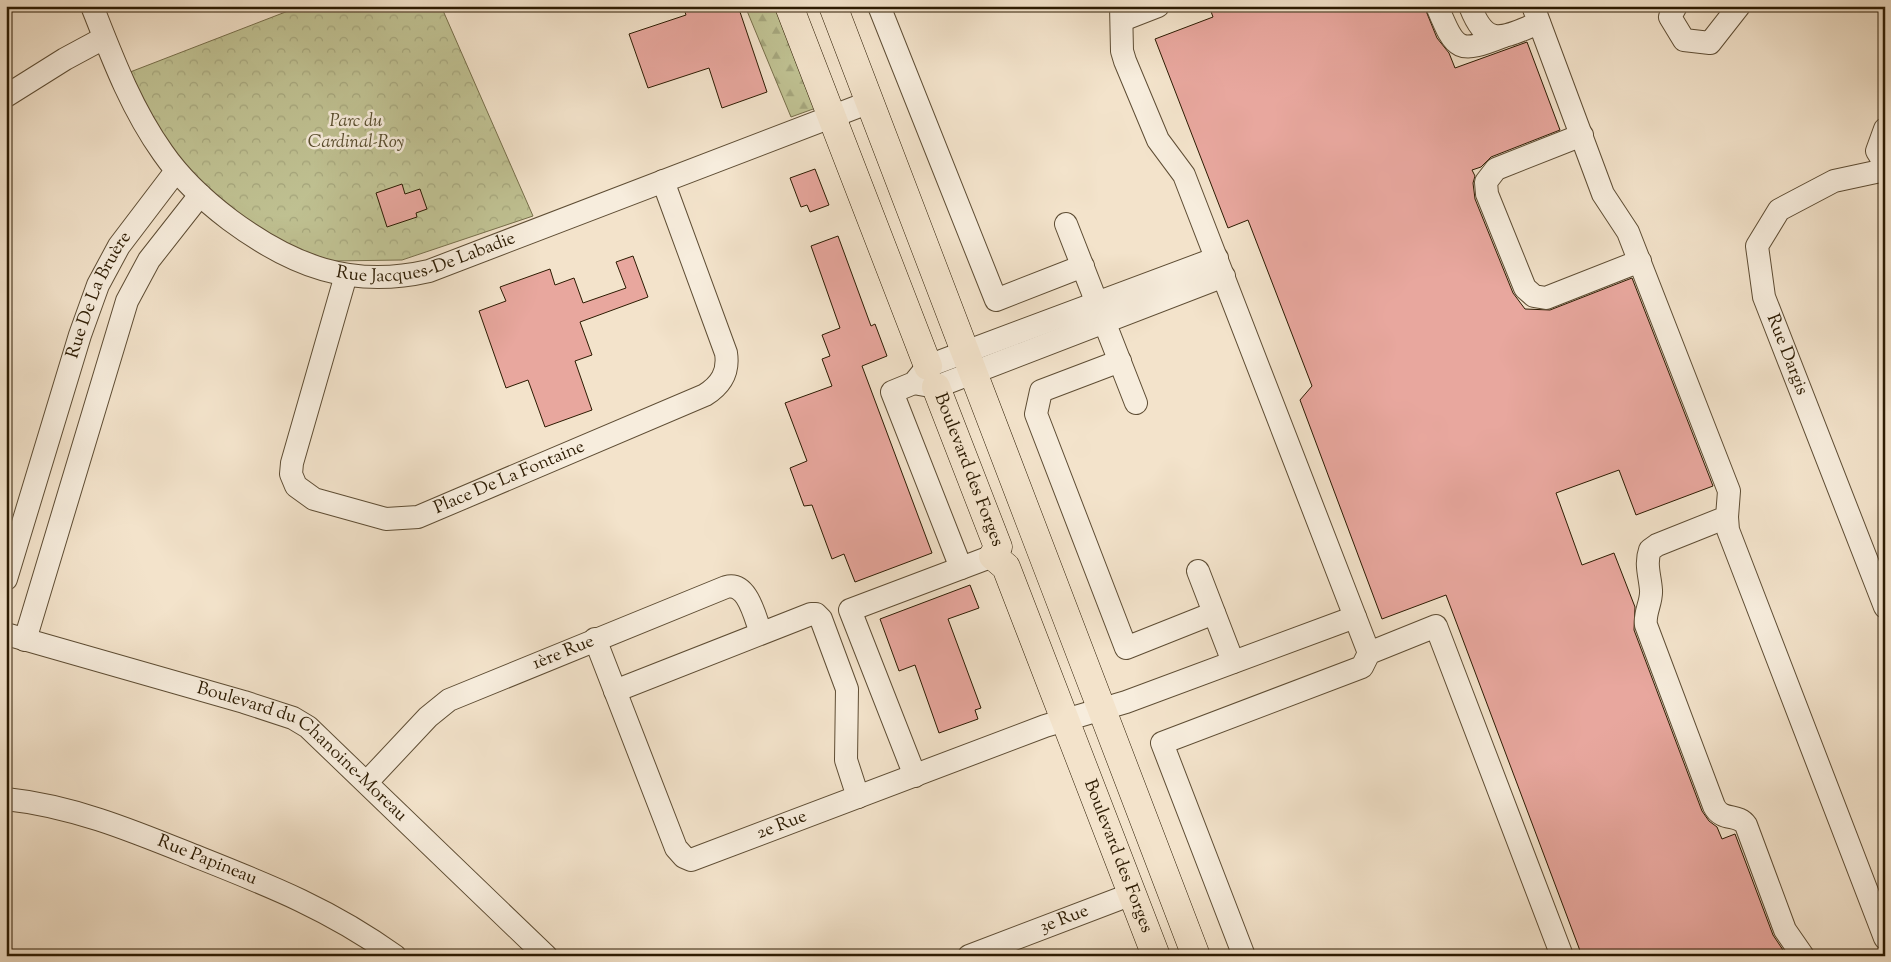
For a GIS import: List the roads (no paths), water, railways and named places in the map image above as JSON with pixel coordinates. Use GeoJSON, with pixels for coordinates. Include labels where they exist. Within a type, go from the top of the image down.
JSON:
{"type":"FeatureCollection","features":[{"type":"Feature","properties":{"kind":"main road","name":"Boulevard des Forges"},"geometry":{"type":"LineString","coordinates":[[789,6],[833,116],[926,379],[998,547],[993,556],[1006,567],[1156,956]]}},
{"type":"Feature","properties":{"kind":"main road"},"geometry":{"type":"LineString","coordinates":[[833,6],[1196,956]]}},
{"type":"Feature","properties":{"kind":"street","name":"Rue Jacques-De Labadie"},"geometry":{"type":"LineString","coordinates":[[92,6],[104,38],[140,117],[176,171],[200,195],[237,225],[284,256],[311,267],[346,275],[378,277],[429,271],[870,102]]}},
{"type":"Feature","properties":{"kind":"street"},"geometry":{"type":"LineString","coordinates":[[880,6],[996,300],[1083,266]]}},
{"type":"Feature","properties":{"kind":"street"},"geometry":{"type":"LineString","coordinates":[[1158,6],[1122,13],[1122,51],[1125,61],[1158,140],[1184,176],[1221,267],[1369,653]]}},
{"type":"Feature","properties":{"kind":"street"},"geometry":{"type":"LineString","coordinates":[[1438,6],[1449,35],[1460,45],[1476,47],[1504,36],[1536,15],[1603,194],[1628,232],[1729,491],[1727,517],[1731,539],[1885,938]]}},
{"type":"Feature","properties":{"kind":"street"},"geometry":{"type":"LineString","coordinates":[[1470,6],[1477,25],[1484,32],[1496,37],[1504,36]]}},
{"type":"Feature","properties":{"kind":"street"},"geometry":{"type":"LineString","coordinates":[[1676,6],[1670,17],[1684,40],[1710,43],[1739,6]]}},
{"type":"Feature","properties":{"kind":"street"},"geometry":{"type":"LineString","coordinates":[[6,96],[65,59],[104,38]]}},
{"type":"Feature","properties":{"kind":"street"},"geometry":{"type":"LineString","coordinates":[[1885,129],[1877,151],[1885,164]]}},
{"type":"Feature","properties":{"kind":"street"},"geometry":{"type":"LineString","coordinates":[[1582,135],[1496,169],[1486,182],[1487,194],[1525,288],[1534,296],[1546,298],[1640,261]]}},
{"type":"Feature","properties":{"kind":"street","name":"Rue Dargis"},"geometry":{"type":"LineString","coordinates":[[1885,170],[1834,180],[1779,210],[1757,246],[1764,297],[1885,607]]}},
{"type":"Feature","properties":{"kind":"street","name":"Rue De La Bruère"},"geometry":{"type":"LineString","coordinates":[[6,579],[90,307],[109,263],[124,238],[176,171]]}},
{"type":"Feature","properties":{"kind":"street","name":"Place De La Fontaine"},"geometry":{"type":"LineString","coordinates":[[346,275],[292,463],[293,479],[301,491],[314,499],[386,519],[418,517],[705,395],[718,384],[726,369],[726,353],[663,181]]}},
{"type":"Feature","properties":{"kind":"street","name":"Rue De La Bruère"},"geometry":{"type":"LineString","coordinates":[[16,637],[84,445],[121,319],[134,286],[149,260],[200,195]]}},
{"type":"Feature","properties":{"kind":"street"},"geometry":{"type":"LineString","coordinates":[[1066,224],[1136,403]]}},
{"type":"Feature","properties":{"kind":"street"},"geometry":{"type":"LineString","coordinates":[[961,568],[892,392],[1221,267]]}},
{"type":"Feature","properties":{"kind":"street"},"geometry":{"type":"LineString","coordinates":[[1120,360],[1041,391],[1036,414],[1126,648],[1214,613]]}},
{"type":"Feature","properties":{"kind":"street"},"geometry":{"type":"LineString","coordinates":[[50,434],[84,445]]}},
{"type":"Feature","properties":{"kind":"street"},"geometry":{"type":"LineString","coordinates":[[1727,517],[1657,545],[1650,550],[1648,570],[1652,590],[1646,625],[1714,806],[1724,817],[1740,819],[1746,825],[1785,930],[1804,956]]}},
{"type":"Feature","properties":{"kind":"street"},"geometry":{"type":"LineString","coordinates":[[915,776],[850,610],[993,556]]}},
{"type":"Feature","properties":{"kind":"street"},"geometry":{"type":"LineString","coordinates":[[1198,571],[1233,662]]}},
{"type":"Feature","properties":{"kind":"street","name":"1ère Rue"},"geometry":{"type":"LineString","coordinates":[[367,782],[428,717],[449,700],[595,639],[731,586],[740,588],[746,595],[761,634]]}},
{"type":"Feature","properties":{"kind":"street"},"geometry":{"type":"LineString","coordinates":[[615,691],[811,614],[820,617],[846,686],[846,760],[858,797]]}},
{"type":"Feature","properties":{"kind":"street","name":"2e Rue"},"geometry":{"type":"LineString","coordinates":[[595,639],[676,848],[684,857],[695,859],[1065,720],[1102,709],[1355,616]]}},
{"type":"Feature","properties":{"kind":"street"},"geometry":{"type":"LineString","coordinates":[[1244,956],[1162,743],[1362,666],[1369,653],[1436,626],[1562,956]]}},
{"type":"Feature","properties":{"kind":"street","name":"Boulevard du Chanoine-Moreau"},"geometry":{"type":"LineString","coordinates":[[16,637],[293,718],[316,734],[546,956]]}},
{"type":"Feature","properties":{"kind":"street","name":"Rue Papineau"},"geometry":{"type":"LineString","coordinates":[[6,799],[50,805],[83,813],[241,874],[336,917],[395,956]]}},
{"type":"Feature","properties":{"kind":"street","name":"3e Rue"},"geometry":{"type":"LineString","coordinates":[[969,956],[1132,894]]}},
{"type":"Feature","properties":{"kind":"park label","name":"Parc du Cardinal-Roy"},"geometry":{"type":"Point","coordinates":[356,132]}}]}
